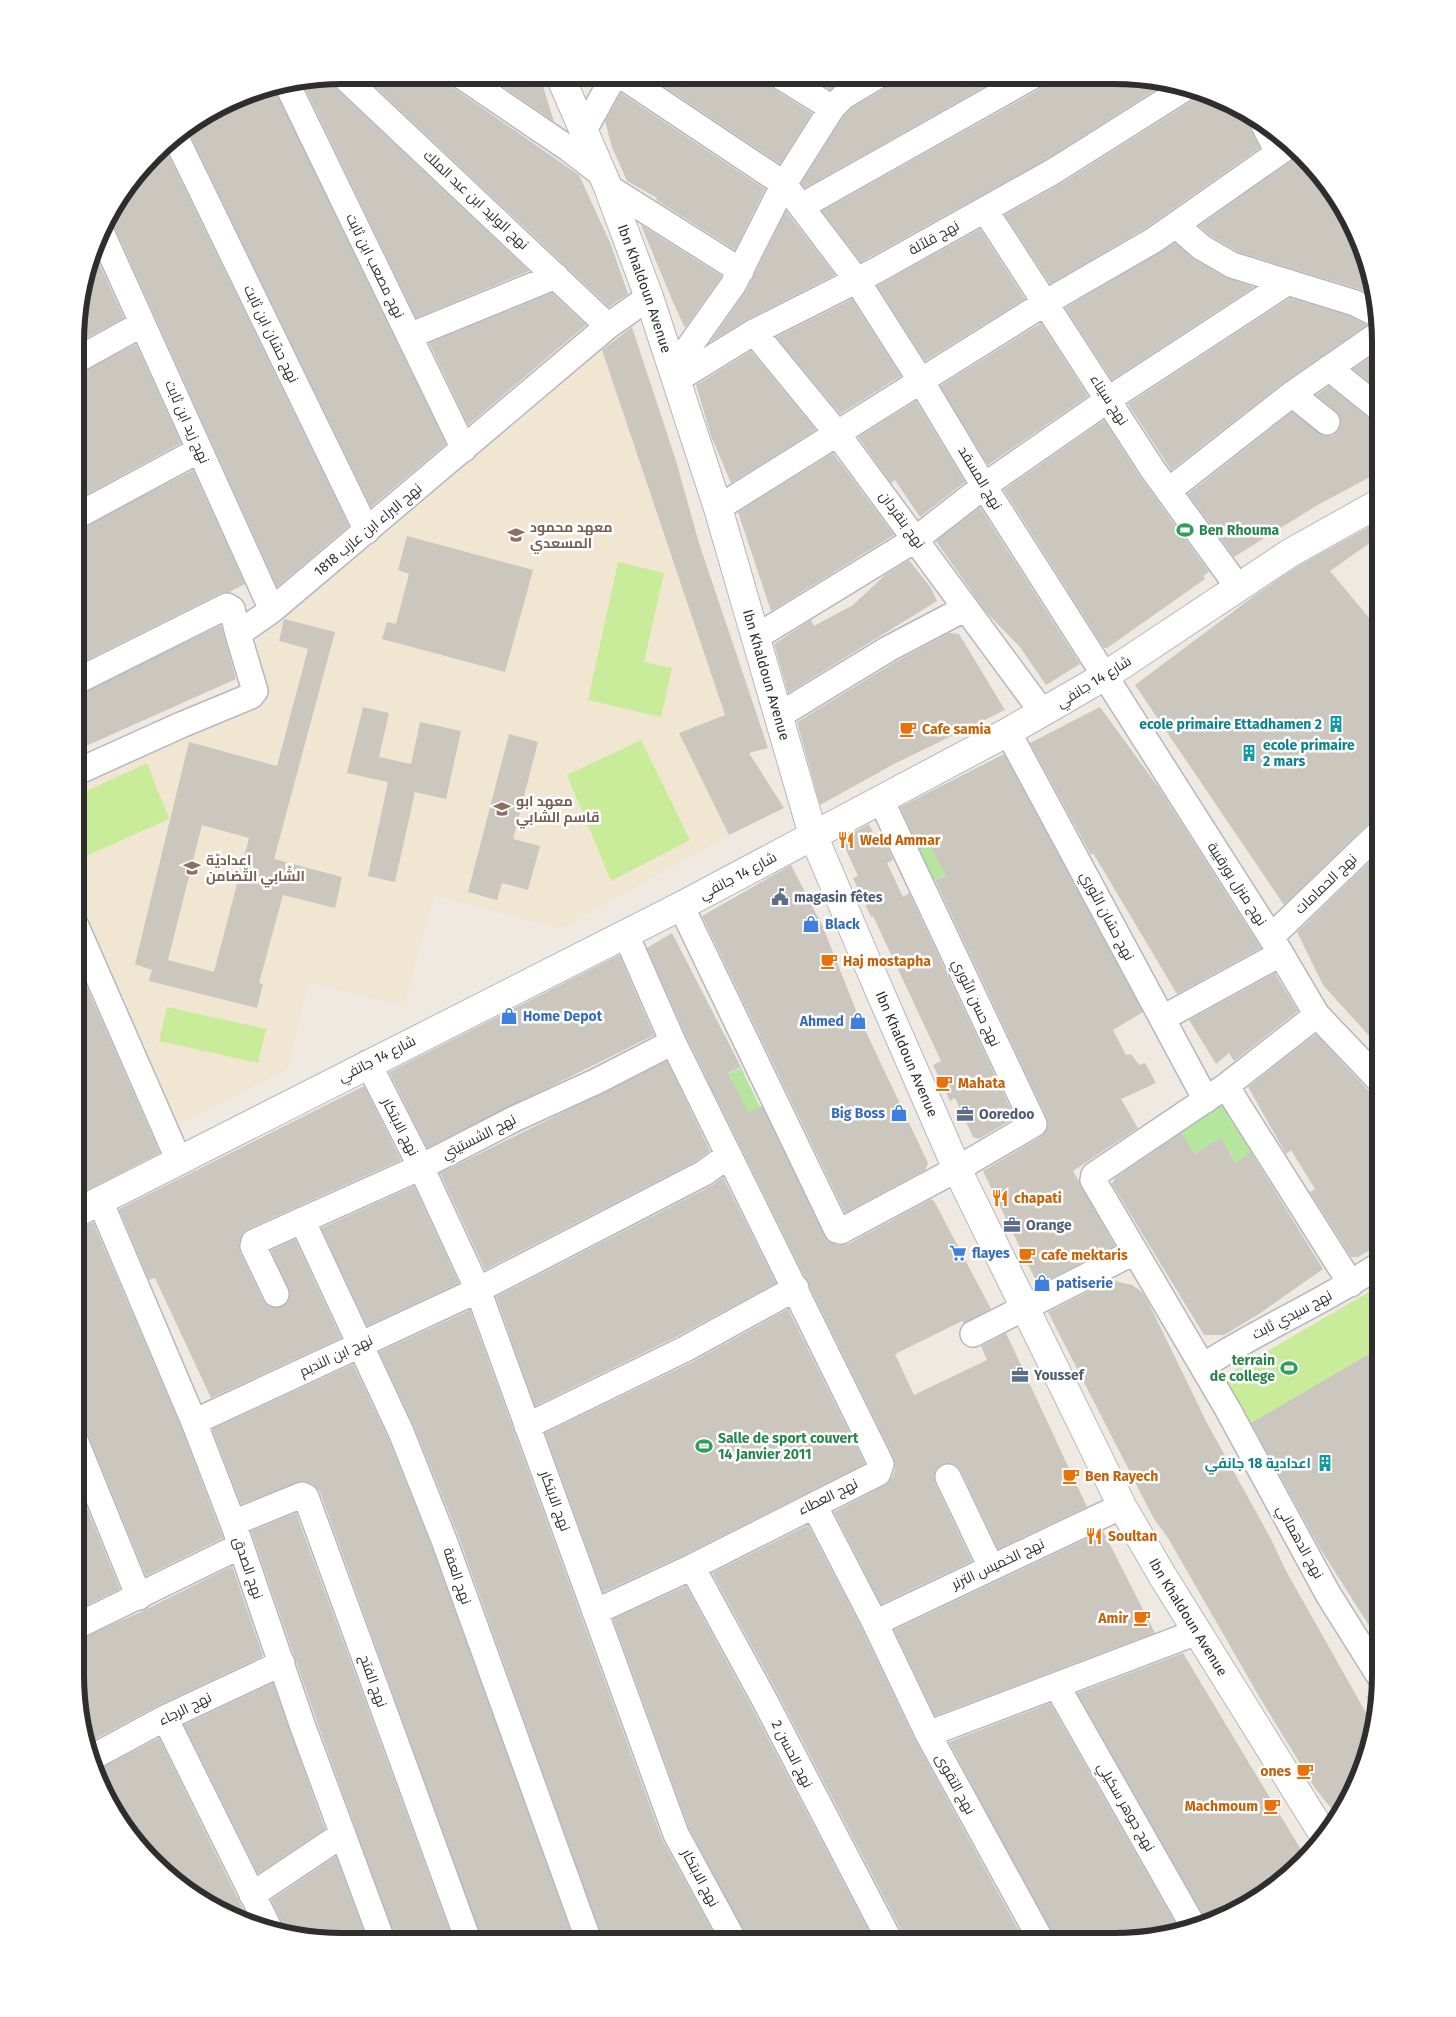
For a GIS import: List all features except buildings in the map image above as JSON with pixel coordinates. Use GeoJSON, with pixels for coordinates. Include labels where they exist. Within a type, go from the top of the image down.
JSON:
{"type":"FeatureCollection","features":[{"type":"Feature","properties":{"kind":"street","name":"نهج الوليد ابن عبد الملك"},"geometry":{"type":"LineString","coordinates":[[352,84],[608,326]]}},
{"type":"Feature","properties":{"kind":"street"},"geometry":{"type":"LineString","coordinates":[[473,84],[569,149],[605,181],[741,271]]}},
{"type":"Feature","properties":{"kind":"street","name":"Ibn Khaldoun Avenue"},"geometry":{"type":"LineString","coordinates":[[563,84],[605,181],[649,297],[718,508],[813,835],[957,1169],[1122,1506],[1197,1632],[1320,1831]]}},
{"type":"Feature","properties":{"kind":"street"},"geometry":{"type":"LineString","coordinates":[[583,132],[610,84]]}},
{"type":"Feature","properties":{"kind":"street","name":"نهج المسقد"},"geometry":{"type":"LineString","coordinates":[[634,84],[784,184],[802,206],[856,279],[921,381],[984,486],[1105,676]]}},
{"type":"Feature","properties":{"kind":"street"},"geometry":{"type":"LineString","coordinates":[[793,84],[832,108]]}},
{"type":"Feature","properties":{"kind":"street"},"geometry":{"type":"LineString","coordinates":[[674,373],[679,361],[741,271],[784,184],[832,108],[844,96],[863,84]]}},
{"type":"Feature","properties":{"kind":"street"},"geometry":{"type":"LineString","coordinates":[[802,206],[1019,84]]}},
{"type":"Feature","properties":{"kind":"street","name":"نهج مصعب ابن ثابت"},"geometry":{"type":"LineString","coordinates":[[290,89],[464,449]]}},
{"type":"Feature","properties":{"kind":"street","name":"نهج قلاّلة"},"geometry":{"type":"LineString","coordinates":[[674,373],[875,271],[985,210],[1054,171],[1180,93]]}},
{"type":"Feature","properties":{"kind":"street","name":"نهج حسّان ابن ثابت"},"geometry":{"type":"LineString","coordinates":[[178,143],[367,531]]}},
{"type":"Feature","properties":{"kind":"street"},"geometry":{"type":"LineString","coordinates":[[718,508],[836,432],[1045,303],[1177,226],[1284,148]]}},
{"type":"Feature","properties":{"kind":"street","name":"نهج سيناء"},"geometry":{"type":"LineString","coordinates":[[985,210],[1168,491],[1238,587]]}},
{"type":"Feature","properties":{"kind":"street"},"geometry":{"type":"LineString","coordinates":[[1177,226],[1217,258],[1232,265],[1355,303],[1370,311]]}},
{"type":"Feature","properties":{"kind":"street","name":"نهج زيد ابن ثابت"},"geometry":{"type":"LineString","coordinates":[[104,240],[272,610]]}},
{"type":"Feature","properties":{"kind":"street"},"geometry":{"type":"LineString","coordinates":[[409,336],[556,276]]}},
{"type":"Feature","properties":{"kind":"street"},"geometry":{"type":"LineString","coordinates":[[756,636],[916,539],[984,486],[1108,399],[1288,282]]}},
{"type":"Feature","properties":{"kind":"street","name":"نهج البراء ابن عازب 1818"},"geometry":{"type":"LineString","coordinates":[[238,634],[272,610],[367,531],[608,326],[649,297]]}},
{"type":"Feature","properties":{"kind":"street"},"geometry":{"type":"LineString","coordinates":[[84,356],[142,324]]}},
{"type":"Feature","properties":{"kind":"street","name":"نهج بنقردان"},"geometry":{"type":"LineString","coordinates":[[754,332],[836,432],[1042,713]]}},
{"type":"Feature","properties":{"kind":"street"},"geometry":{"type":"LineString","coordinates":[[1168,491],[1292,394],[1372,338]]}},
{"type":"Feature","properties":{"kind":"street"},"geometry":{"type":"LineString","coordinates":[[1329,368],[1372,403]]}},
{"type":"Feature","properties":{"kind":"street"},"geometry":{"type":"LineString","coordinates":[[1292,394],[1327,422]]}},
{"type":"Feature","properties":{"kind":"street"},"geometry":{"type":"LineString","coordinates":[[84,512],[199,450]]}},
{"type":"Feature","properties":{"kind":"street","name":"شارع 14 جانفي"},"geometry":{"type":"LineString","coordinates":[[84,1209],[368,1063],[681,906],[1008,732],[1105,676],[1290,553],[1372,507]]}},
{"type":"Feature","properties":{"kind":"street"},"geometry":{"type":"LineString","coordinates":[[84,678],[227,606],[232,609],[254,691],[251,696],[84,769]]}},
{"type":"Feature","properties":{"kind":"street"},"geometry":{"type":"LineString","coordinates":[[778,716],[888,649],[964,609]]}},
{"type":"Feature","properties":{"kind":"street","name":"نهج منزل بورقيبة"},"geometry":{"type":"LineString","coordinates":[[1105,676],[1276,946],[1317,1015],[1372,1073]]}},
{"type":"Feature","properties":{"kind":"street","name":"نهج حسّان النّوري"},"geometry":{"type":"LineString","coordinates":[[1008,732],[1163,1018],[1351,1284]]}},
{"type":"Feature","properties":{"kind":"street","name":"نهج حسن النّوري"},"geometry":{"type":"LineString","coordinates":[[681,906],[837,1230],[841,1231],[1032,1127],[1034,1121],[881,800]]}},
{"type":"Feature","properties":{"kind":"street","name":"نهج الحمامات"},"geometry":{"type":"LineString","coordinates":[[1163,1018],[1276,946],[1372,841]]}},
{"type":"Feature","properties":{"kind":"street"},"geometry":{"type":"LineString","coordinates":[[527,1426],[693,1345],[796,1288],[673,1042],[626,934]]}},
{"type":"Feature","properties":{"kind":"street"},"geometry":{"type":"LineString","coordinates":[[84,944],[179,1161]]}},
{"type":"Feature","properties":{"kind":"street"},"geometry":{"type":"LineString","coordinates":[[1216,1093],[1317,1015]]}},
{"type":"Feature","properties":{"kind":"street","name":"نهج الشستيتي"},"geometry":{"type":"LineString","coordinates":[[276,1294],[253,1244],[421,1167],[514,1119],[597,1081],[673,1042]]}},
{"type":"Feature","properties":{"kind":"street","name":"نهج الابتكار"},"geometry":{"type":"LineString","coordinates":[[368,1063],[421,1167],[478,1290],[676,1834],[730,1933]]}},
{"type":"Feature","properties":{"kind":"street","name":"نهج الدهماني"},"geometry":{"type":"LineString","coordinates":[[1216,1093],[1094,1178],[1134,1252],[1203,1366],[1328,1594],[1372,1664]]}},
{"type":"Feature","properties":{"kind":"street","name":"نهج ابن النديم"},"geometry":{"type":"LineString","coordinates":[[194,1422],[478,1290],[704,1173],[729,1155]]}},
{"type":"Feature","properties":{"kind":"street","name":"نهج الصدق"},"geometry":{"type":"LineString","coordinates":[[100,1201],[194,1422],[233,1523],[379,1933]]}},
{"type":"Feature","properties":{"kind":"street","name":"نهج العفة"},"geometry":{"type":"LineString","coordinates":[[302,1220],[402,1432],[444,1540],[586,1933]]}},
{"type":"Feature","properties":{"kind":"street"},"geometry":{"type":"LineString","coordinates":[[973,1334],[1134,1252]]}},
{"type":"Feature","properties":{"kind":"street","name":"نهج سيدي ثابت"},"geometry":{"type":"LineString","coordinates":[[1203,1366],[1226,1351],[1351,1284],[1372,1270]]}},
{"type":"Feature","properties":{"kind":"street","name":"نهج العطاء"},"geometry":{"type":"LineString","coordinates":[[595,1612],[692,1567],[878,1473],[880,1464],[796,1288]]}},
{"type":"Feature","properties":{"kind":"street"},"geometry":{"type":"LineString","coordinates":[[84,1462],[139,1597]]}},
{"type":"Feature","properties":{"kind":"street"},"geometry":{"type":"LineString","coordinates":[[948,1477],[991,1567]]}},
{"type":"Feature","properties":{"kind":"street","name":"نهج الفتح"},"geometry":{"type":"LineString","coordinates":[[233,1523],[302,1495],[306,1497],[465,1933]]}},
{"type":"Feature","properties":{"kind":"street","name":"نهج التقوى"},"geometry":{"type":"LineString","coordinates":[[814,1505],[875,1623],[928,1734],[1037,1933]]}},
{"type":"Feature","properties":{"kind":"street","name":"نهج الخميس الترنر"},"geometry":{"type":"LineString","coordinates":[[875,1623],[1122,1506]]}},
{"type":"Feature","properties":{"kind":"street"},"geometry":{"type":"LineString","coordinates":[[84,1623],[240,1546]]}},
{"type":"Feature","properties":{"kind":"street","name":"نهج الحسن 2"},"geometry":{"type":"LineString","coordinates":[[692,1567],[764,1699],[886,1933]]}},
{"type":"Feature","properties":{"kind":"street"},"geometry":{"type":"LineString","coordinates":[[928,1734],[1197,1632]]}},
{"type":"Feature","properties":{"kind":"street","name":"نهج الرجاء"},"geometry":{"type":"LineString","coordinates":[[96,1755],[165,1718],[282,1663]]}},
{"type":"Feature","properties":{"kind":"street","name":"نهج جوهر سكيلي"},"geometry":{"type":"LineString","coordinates":[[1057,1686],[1191,1922]]}},
{"type":"Feature","properties":{"kind":"street"},"geometry":{"type":"LineString","coordinates":[[165,1718],[266,1922]]}},
{"type":"Feature","properties":{"kind":"street"},"geometry":{"type":"LineString","coordinates":[[252,1895],[343,1834]]}},
{"type":"Feature","properties":{"kind":"shaded area"},"geometry":{"type":"Polygon","coordinates":[[[600,346],[724,715],[679,733],[729,835],[560,929],[434,895],[404,1006],[308,982],[288,1069],[172,1128],[84,911],[84,763],[266,680],[251,631],[600,346]]]}},
{"type":"Feature","properties":{"kind":"green space"},"geometry":{"type":"Polygon","coordinates":[[[618,562],[664,573],[644,662],[672,668],[661,717],[588,700],[618,562]]]}},
{"type":"Feature","properties":{"kind":"green space"},"geometry":{"type":"Polygon","coordinates":[[[641,740],[690,840],[611,881],[567,775],[641,740]]]}},
{"type":"Feature","properties":{"kind":"green space"},"geometry":{"type":"Polygon","coordinates":[[[147,763],[169,819],[84,857],[84,792],[147,763]]]}},
{"type":"Feature","properties":{"kind":"green space"},"geometry":{"type":"Polygon","coordinates":[[[930,846],[937,858],[986,854],[927,884],[912,853],[930,846]]]}},
{"type":"Feature","properties":{"kind":"green space"},"geometry":{"type":"Polygon","coordinates":[[[167,1007],[266,1029],[258,1063],[159,1041],[167,1007]]]}},
{"type":"Feature","properties":{"kind":"green space"},"geometry":{"type":"Polygon","coordinates":[[[741,1068],[760,1107],[748,1112],[735,1088],[708,1101],[700,1085],[741,1068]]]}},
{"type":"Feature","properties":{"kind":"green space"},"geometry":{"type":"Polygon","coordinates":[[[1226,1102],[1255,1150],[1235,1163],[1221,1137],[1195,1154],[1180,1132],[1226,1102]]]}},
{"type":"Feature","properties":{"kind":"green space"},"geometry":{"type":"Polygon","coordinates":[[[1372,1290],[1372,1352],[1247,1426],[1221,1378],[1372,1290]]]}},
{"type":"Feature","properties":{"kind":"place","name":"Ben Rhouma"},"geometry":{"type":"Point","coordinates":[1185,530]}},
{"type":"Feature","properties":{"kind":"place","name":"معهد محمود المسعدي"},"geometry":{"type":"Point","coordinates":[516,535]}},
{"type":"Feature","properties":{"kind":"place","name":"ecole primaire Ettadhamen 2"},"geometry":{"type":"Point","coordinates":[1336,724]}},
{"type":"Feature","properties":{"kind":"place","name":"Cafe samia"},"geometry":{"type":"Point","coordinates":[908,729]}},
{"type":"Feature","properties":{"kind":"place","name":"ecole primaire 2 mars"},"geometry":{"type":"Point","coordinates":[1249,753]}},
{"type":"Feature","properties":{"kind":"place","name":"معهد ابو قاسم الشابي"},"geometry":{"type":"Point","coordinates":[502,809]}},
{"type":"Feature","properties":{"kind":"place","name":"Weld Ammar"},"geometry":{"type":"Point","coordinates":[846,840]}},
{"type":"Feature","properties":{"kind":"place","name":"إعداديّة الشّابي التّضامن"},"geometry":{"type":"Point","coordinates":[192,868]}},
{"type":"Feature","properties":{"kind":"place","name":"magasin fêtes"},"geometry":{"type":"Point","coordinates":[780,897]}},
{"type":"Feature","properties":{"kind":"place","name":"Black"},"geometry":{"type":"Point","coordinates":[811,924]}},
{"type":"Feature","properties":{"kind":"place","name":"Haj mostapha"},"geometry":{"type":"Point","coordinates":[829,961]}},
{"type":"Feature","properties":{"kind":"place","name":"Home Depot"},"geometry":{"type":"Point","coordinates":[509,1016]}},
{"type":"Feature","properties":{"kind":"place","name":"Ahmed"},"geometry":{"type":"Point","coordinates":[858,1021]}},
{"type":"Feature","properties":{"kind":"place","name":"Mahata"},"geometry":{"type":"Point","coordinates":[944,1083]}},
{"type":"Feature","properties":{"kind":"place","name":"Big Boss"},"geometry":{"type":"Point","coordinates":[899,1113]}},
{"type":"Feature","properties":{"kind":"place","name":"Ooredoo"},"geometry":{"type":"Point","coordinates":[965,1114]}},
{"type":"Feature","properties":{"kind":"place","name":"chapati"},"geometry":{"type":"Point","coordinates":[1000,1198]}},
{"type":"Feature","properties":{"kind":"place","name":"Orange"},"geometry":{"type":"Point","coordinates":[1012,1225]}},
{"type":"Feature","properties":{"kind":"place","name":"flayes"},"geometry":{"type":"Point","coordinates":[958,1253]}},
{"type":"Feature","properties":{"kind":"place","name":"cafe mektaris"},"geometry":{"type":"Point","coordinates":[1027,1255]}},
{"type":"Feature","properties":{"kind":"place","name":"patiserie"},"geometry":{"type":"Point","coordinates":[1042,1283]}},
{"type":"Feature","properties":{"kind":"place","name":"terrain de college"},"geometry":{"type":"Point","coordinates":[1289,1368]}},
{"type":"Feature","properties":{"kind":"place","name":"Youssef"},"geometry":{"type":"Point","coordinates":[1020,1375]}},
{"type":"Feature","properties":{"kind":"place","name":"Salle de sport couvert 14 Janvier 2011"},"geometry":{"type":"Point","coordinates":[704,1446]}},
{"type":"Feature","properties":{"kind":"place","name":"اعدادية 18 جانفي"},"geometry":{"type":"Point","coordinates":[1325,1463]}},
{"type":"Feature","properties":{"kind":"place","name":"Ben Rayech"},"geometry":{"type":"Point","coordinates":[1071,1476]}},
{"type":"Feature","properties":{"kind":"place","name":"Soultan"},"geometry":{"type":"Point","coordinates":[1094,1536]}},
{"type":"Feature","properties":{"kind":"place","name":"Amir"},"geometry":{"type":"Point","coordinates":[1142,1618]}},
{"type":"Feature","properties":{"kind":"place","name":"ones"},"geometry":{"type":"Point","coordinates":[1305,1771]}},
{"type":"Feature","properties":{"kind":"place","name":"Machmoum"},"geometry":{"type":"Point","coordinates":[1272,1806]}}]}
